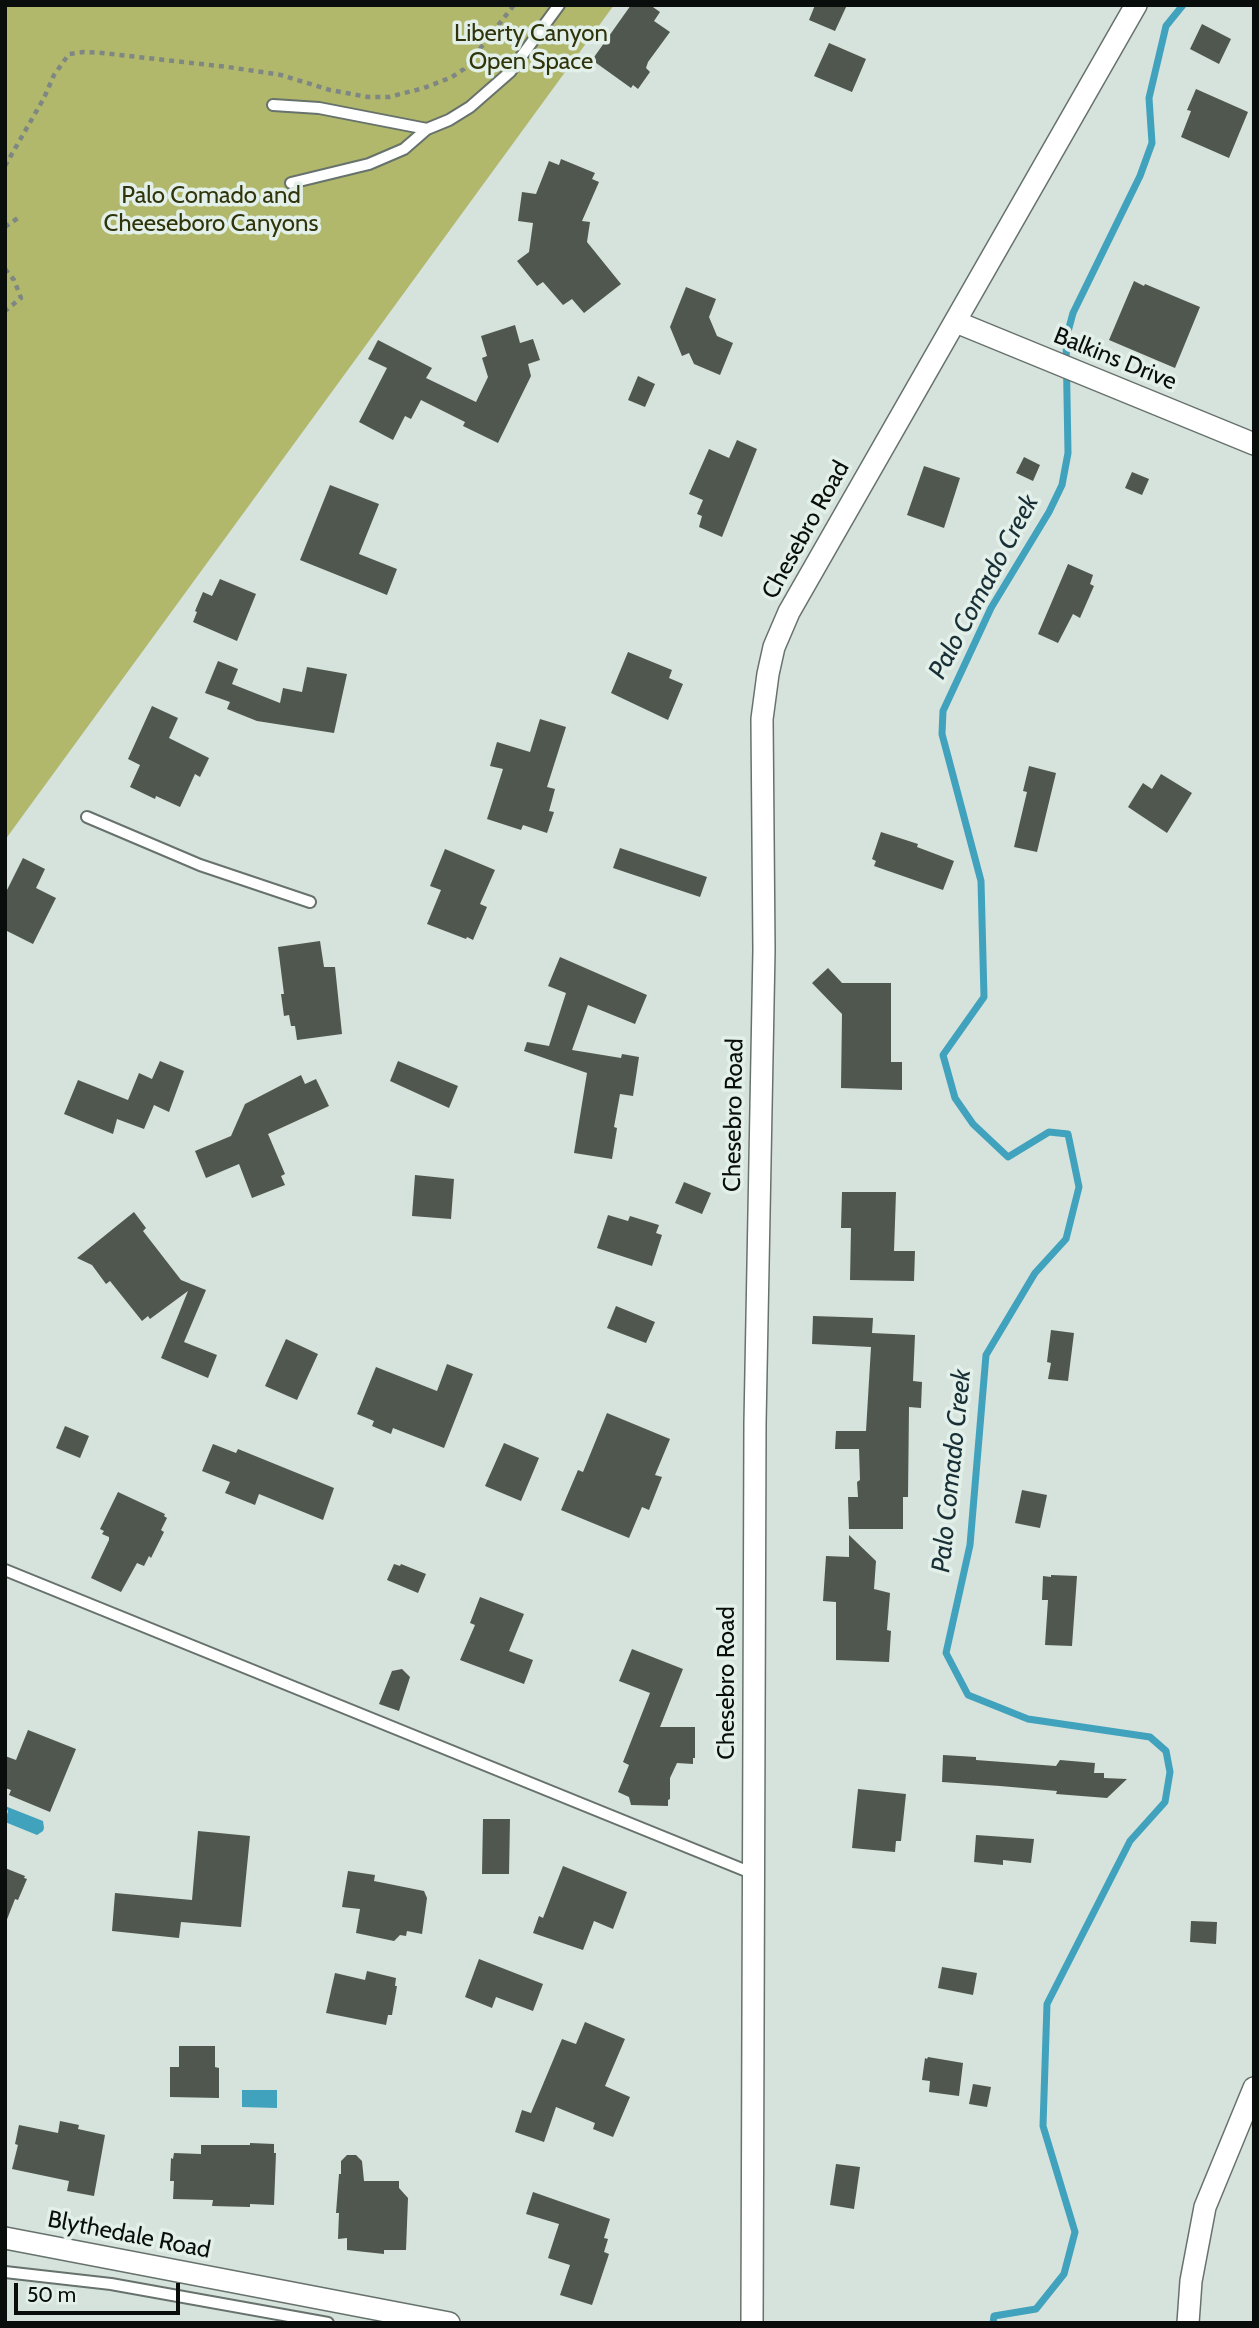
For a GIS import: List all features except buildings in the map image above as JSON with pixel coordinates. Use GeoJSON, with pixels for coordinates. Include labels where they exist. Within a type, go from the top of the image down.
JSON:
{"type":"FeatureCollection","features":[{"type":"Feature","properties":{"kind":"street","name":"Chesebro Road"},"geometry":{"type":"LineString","coordinates":[[752,2323],[754,1488],[764,950],[763,708],[774,647],[789,612],[1136,5]]}},
{"type":"Feature","properties":{"kind":"street","name":"Balkins Drive"},"geometry":{"type":"LineString","coordinates":[[956,322],[1254,444]]}},
{"type":"Feature","properties":{"kind":"street"},"geometry":{"type":"LineString","coordinates":[[1188,2323],[1191,2281],[1205,2207],[1254,2088]]}},
{"type":"Feature","properties":{"kind":"street","name":"Blythedale Road"},"geometry":{"type":"LineString","coordinates":[[5,2238],[449,2323]]}},
{"type":"Feature","properties":{"kind":"lane"},"geometry":{"type":"LineString","coordinates":[[291,183],[369,164],[404,149],[426,129],[449,120],[470,107],[510,72],[559,5]]}},
{"type":"Feature","properties":{"kind":"lane"},"geometry":{"type":"LineString","coordinates":[[273,105],[319,108],[426,129]]}},
{"type":"Feature","properties":{"kind":"lane"},"geometry":{"type":"LineString","coordinates":[[87,817],[200,865],[310,902]]}},
{"type":"Feature","properties":{"kind":"lane"},"geometry":{"type":"LineString","coordinates":[[5,1570],[754,1874]]}},
{"type":"Feature","properties":{"kind":"lane"},"geometry":{"type":"LineString","coordinates":[[5,2272],[111,2284],[328,2323]]}},
{"type":"Feature","properties":{"kind":"path"},"geometry":{"type":"LineString","coordinates":[[5,166],[54,75],[69,54],[102,53],[228,67],[281,75],[330,90],[368,97],[388,97],[424,88],[464,69],[514,5]]}},
{"type":"Feature","properties":{"kind":"path"},"geometry":{"type":"LineString","coordinates":[[5,228],[18,218]]}},
{"type":"Feature","properties":{"kind":"path"},"geometry":{"type":"LineString","coordinates":[[5,269],[14,280],[21,298],[5,312]]}},
{"type":"Feature","properties":{"kind":"green space","name":"Palo Comado and Cheeseboro Canyons"},"geometry":{"type":"Polygon","coordinates":[[[5,5],[614,5],[5,840],[5,5]]]}},
{"type":"Feature","properties":{"kind":"water"},"geometry":{"type":"Polygon","coordinates":[[[5,1806],[43,1821],[43,1831],[37,1835],[5,1822],[8,1811],[5,1806]]]}},
{"type":"Feature","properties":{"kind":"water"},"geometry":{"type":"Polygon","coordinates":[[[242,2090],[277,2090],[277,2108],[242,2107],[242,2090]]]}},
{"type":"Feature","properties":{"kind":"waterway","name":"Palo Comado Creek"},"geometry":{"type":"LineString","coordinates":[[993,2323],[994,2316],[1036,2309],[1064,2274],[1075,2232],[1043,2126],[1047,2004],[1130,1841],[1165,1802],[1170,1772],[1166,1751],[1150,1737],[1028,1719],[968,1695],[946,1653],[970,1545],[986,1355],[1035,1273],[1066,1239],[1079,1187],[1068,1134],[1049,1132],[1008,1157],[973,1124],[955,1098],[943,1055],[984,997],[981,881],[942,734],[943,711],[991,608],[1049,512],[1062,485],[1068,453],[1066,339],[1073,313],[1140,176],[1152,143],[1149,98],[1166,26],[1183,5]]}},
{"type":"Feature","properties":{"kind":"park label","name":"Liberty Canyon Open Space"},"geometry":{"type":"Point","coordinates":[531,48]}}]}
